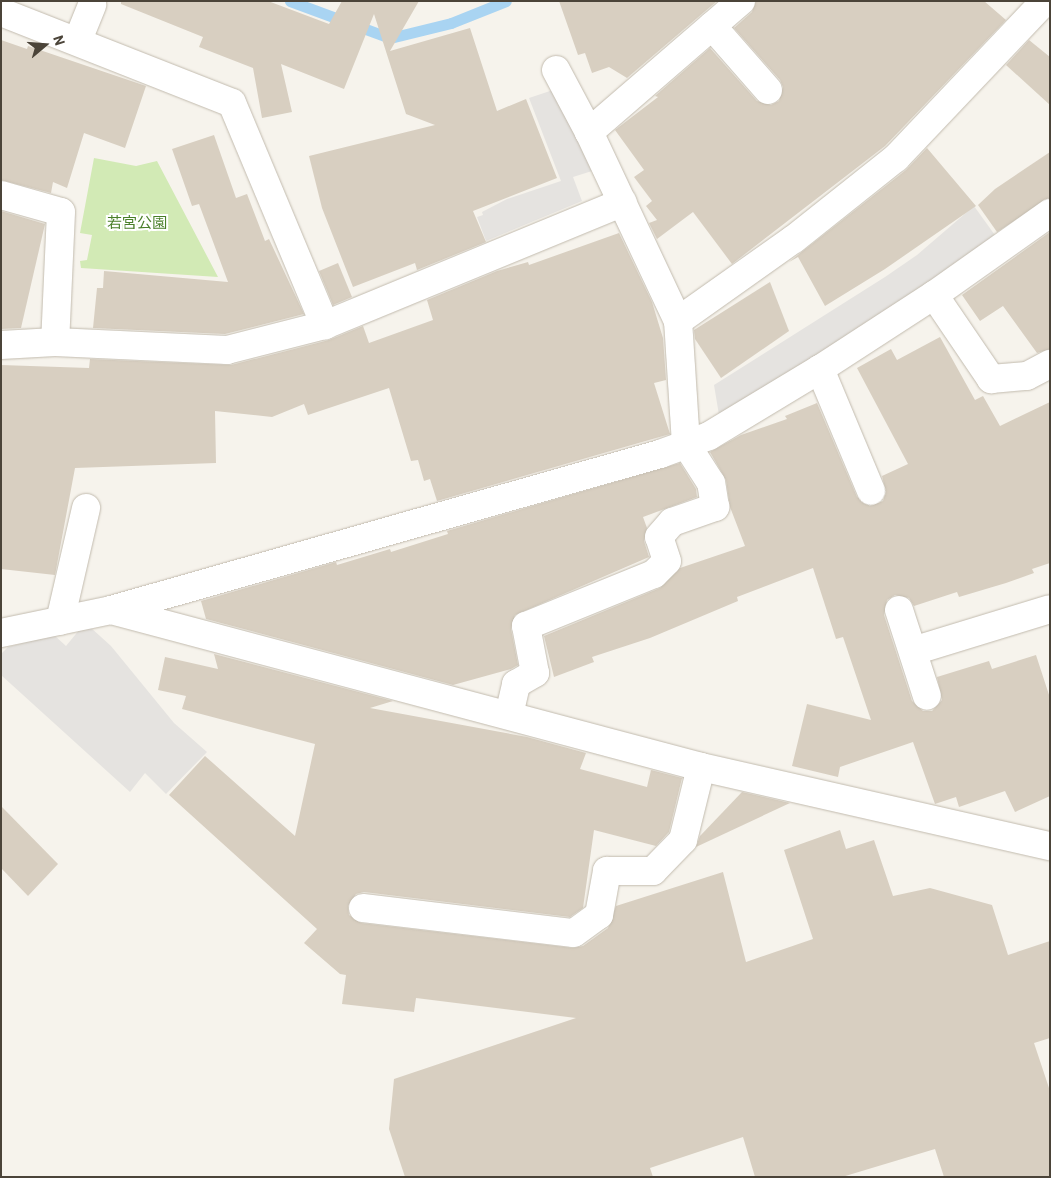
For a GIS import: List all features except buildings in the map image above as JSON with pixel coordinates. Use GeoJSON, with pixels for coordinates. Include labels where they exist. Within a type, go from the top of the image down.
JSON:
{"type":"FeatureCollection","features":[{"type":"Feature","properties":{"kind":"street"},"geometry":{"type":"LineString","coordinates":[[589,132],[741,1]]}},
{"type":"Feature","properties":{"kind":"street"},"geometry":{"type":"LineString","coordinates":[[678,321],[794,239],[896,158],[1045,1]]}},
{"type":"Feature","properties":{"kind":"street"},"geometry":{"type":"LineString","coordinates":[[78,40],[92,5]]}},
{"type":"Feature","properties":{"kind":"street"},"geometry":{"type":"LineString","coordinates":[[1,12],[78,40],[232,103],[325,325]]}},
{"type":"Feature","properties":{"kind":"street"},"geometry":{"type":"LineString","coordinates":[[712,26],[768,90]]}},
{"type":"Feature","properties":{"kind":"street"},"geometry":{"type":"LineString","coordinates":[[509,715],[516,684],[536,673],[526,626],[654,574],[668,561],[659,537],[672,522],[715,507],[711,484],[686,444],[678,321],[589,132],[556,70]]}},
{"type":"Feature","properties":{"kind":"street"},"geometry":{"type":"LineString","coordinates":[[1,195],[61,212],[55,342]]}},
{"type":"Feature","properties":{"kind":"street"},"geometry":{"type":"LineString","coordinates":[[1,345],[55,342],[227,350],[325,325],[623,202]]}},
{"type":"Feature","properties":{"kind":"street"},"geometry":{"type":"LineString","coordinates":[[1,633],[111,610],[709,436],[820,369],[934,295],[1050,213]]}},
{"type":"Feature","properties":{"kind":"street"},"geometry":{"type":"LineString","coordinates":[[934,295],[990,379],[1027,376],[1050,364]]}},
{"type":"Feature","properties":{"kind":"street"},"geometry":{"type":"LineString","coordinates":[[820,369],[872,491]]}},
{"type":"Feature","properties":{"kind":"street"},"geometry":{"type":"LineString","coordinates":[[60,621],[86,508]]}},
{"type":"Feature","properties":{"kind":"street"},"geometry":{"type":"LineString","coordinates":[[913,651],[1050,609]]}},
{"type":"Feature","properties":{"kind":"street"},"geometry":{"type":"LineString","coordinates":[[111,610],[701,767],[1050,846]]}},
{"type":"Feature","properties":{"kind":"street"},"geometry":{"type":"LineString","coordinates":[[899,610],[927,696]]}},
{"type":"Feature","properties":{"kind":"street"},"geometry":{"type":"LineString","coordinates":[[363,908],[574,933],[599,915],[607,871],[653,871],[683,840],[701,767]]}},
{"type":"Feature","properties":{"kind":"green space","name":"若宮公園"},"geometry":{"type":"Polygon","coordinates":[[[94,158],[136,166],[157,161],[218,277],[81,268],[80,261],[87,260],[92,235],[80,233],[94,158]]]}},
{"type":"Feature","properties":{"kind":"shaded area"},"geometry":{"type":"Polygon","coordinates":[[[553,90],[592,171],[573,177],[582,201],[486,241],[477,217],[483,215],[482,212],[507,199],[561,181],[529,98],[553,90]]]}},
{"type":"Feature","properties":{"kind":"shaded area"},"geometry":{"type":"Polygon","coordinates":[[[974,206],[997,238],[720,421],[714,385],[917,255],[974,206]]]}},
{"type":"Feature","properties":{"kind":"shaded area"},"geometry":{"type":"Polygon","coordinates":[[[90,627],[111,646],[174,723],[207,752],[166,794],[145,773],[130,792],[1,675],[1,654],[8,647],[54,635],[66,646],[80,629],[90,627]]]}},
{"type":"Feature","properties":{"kind":"waterway"},"geometry":{"type":"LineString","coordinates":[[290,1],[390,38],[451,23],[506,1]]}}]}
